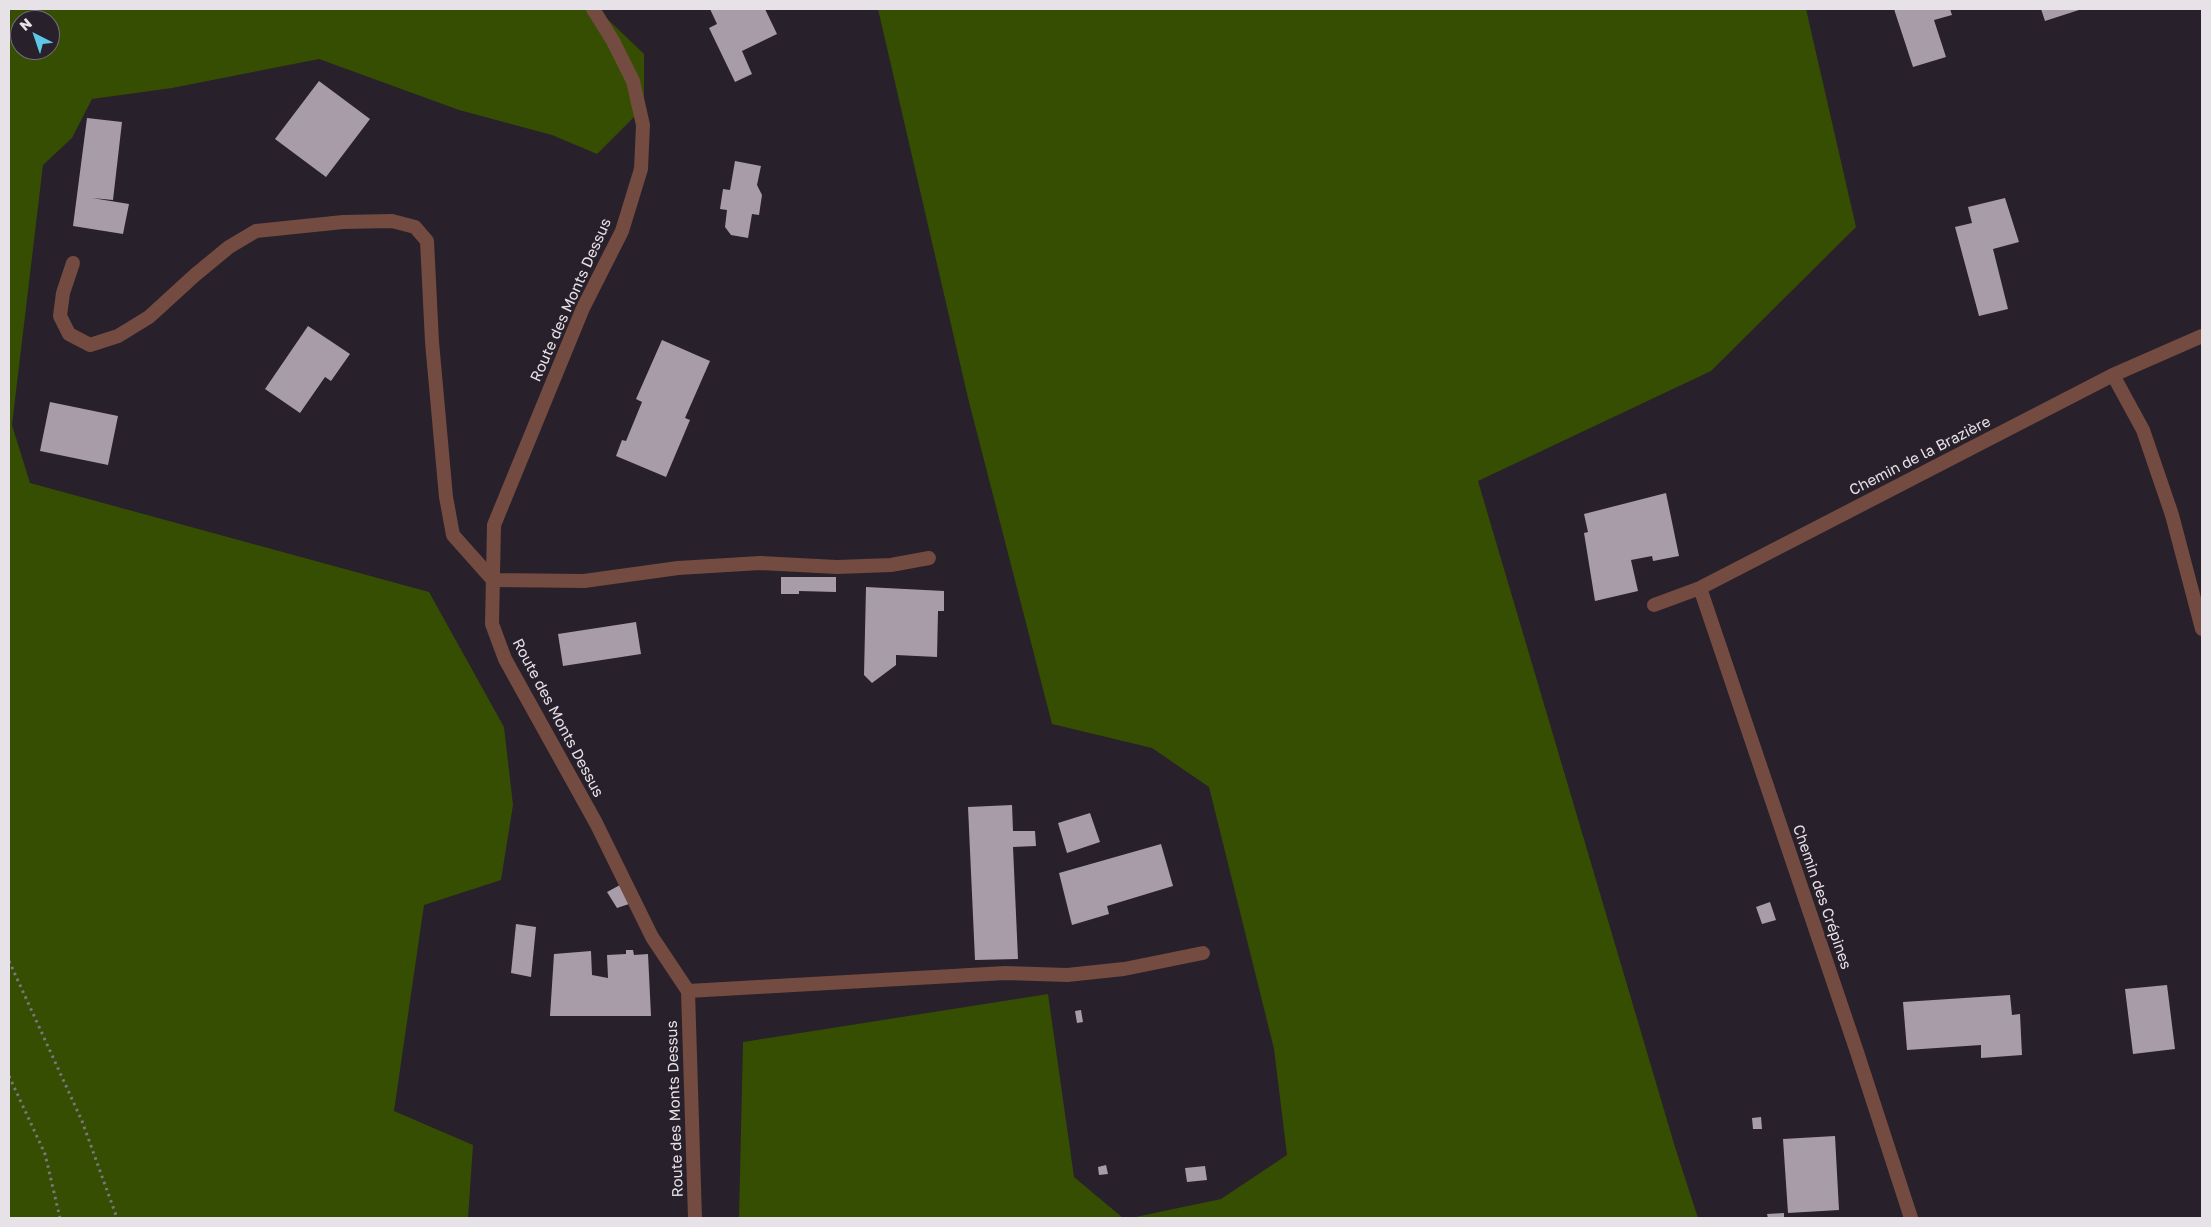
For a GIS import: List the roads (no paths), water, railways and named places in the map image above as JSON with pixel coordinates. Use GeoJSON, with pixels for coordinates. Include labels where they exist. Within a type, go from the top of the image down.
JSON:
{"type":"FeatureCollection","features":[{"type":"Feature","properties":{"kind":"street","name":"Route des Monts Dessus"},"geometry":{"type":"LineString","coordinates":[[593,9],[613,41],[632,81],[643,126],[641,169],[622,231],[583,308],[494,525],[492,624],[505,660],[596,823],[652,937],[688,992],[695,1218]]}},
{"type":"Feature","properties":{"kind":"street"},"geometry":{"type":"LineString","coordinates":[[72,263],[63,293],[60,316],[69,334],[90,345],[118,336],[149,317],[195,275],[229,248],[256,231],[343,222],[392,221],[415,228],[427,241],[432,342],[446,497],[453,535],[493,580],[584,581],[678,568],[760,564],[837,567],[891,565],[929,558]]}},
{"type":"Feature","properties":{"kind":"street","name":"Chemin de la Brazière"},"geometry":{"type":"LineString","coordinates":[[1654,605],[1700,588],[2113,375],[2202,336]]}},
{"type":"Feature","properties":{"kind":"street"},"geometry":{"type":"LineString","coordinates":[[2113,375],[2143,430],[2172,515],[2202,629]]}},
{"type":"Feature","properties":{"kind":"street","name":"Chemin des Crépines"},"geometry":{"type":"LineString","coordinates":[[1700,588],[1858,1052],[1911,1218]]}},
{"type":"Feature","properties":{"kind":"street"},"geometry":{"type":"LineString","coordinates":[[688,992],[1004,972],[1067,975],[1124,969],[1203,953]]}}]}
